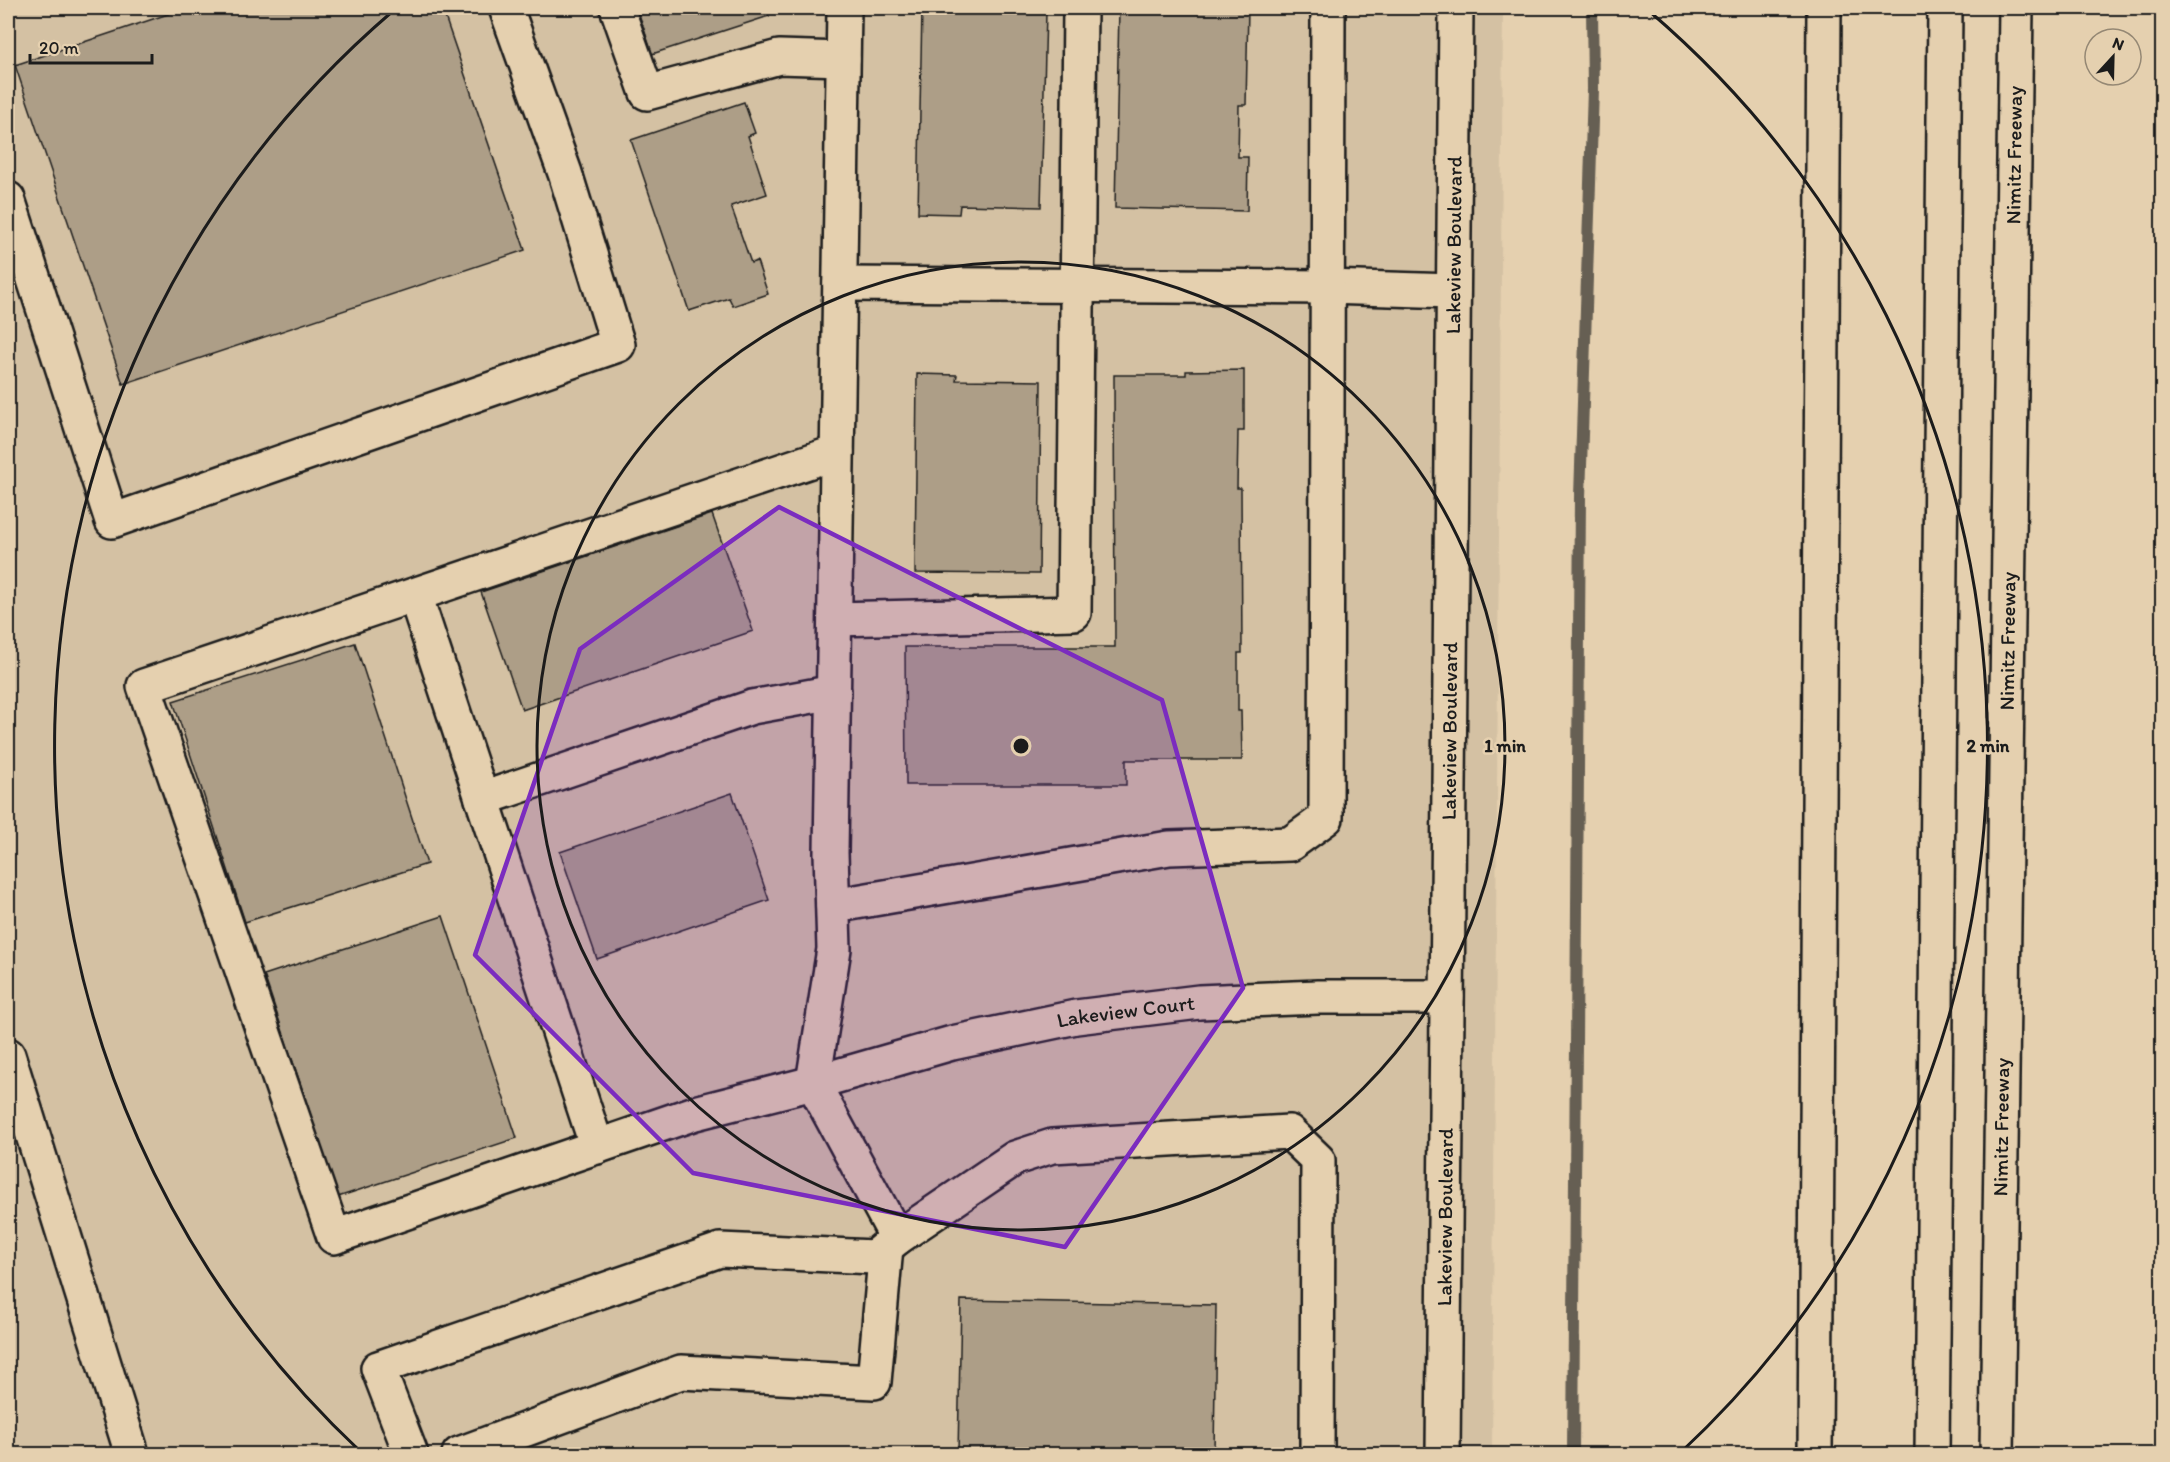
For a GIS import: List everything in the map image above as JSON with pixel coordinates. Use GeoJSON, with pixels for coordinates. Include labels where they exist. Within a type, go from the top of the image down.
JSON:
{"type":"FeatureCollection","features":[{"type":"Feature","properties":{"kind":"main road"},"geometry":{"type":"LineString","coordinates":[[8,199],[112,521],[618,345],[565,173],[506,8]]}},
{"type":"Feature","properties":{"kind":"main road"},"geometry":{"type":"LineString","coordinates":[[616,8],[647,93],[779,57],[843,59]]}},
{"type":"Feature","properties":{"kind":"main road"},"geometry":{"type":"LineString","coordinates":[[459,1455],[681,1372],[874,1382],[892,1243],[813,1083],[834,949],[831,853],[844,8]]}},
{"type":"Feature","properties":{"kind":"main road"},"geometry":{"type":"LineString","coordinates":[[834,619],[1074,613],[1080,8]]}},
{"type":"Feature","properties":{"kind":"main road"},"geometry":{"type":"LineString","coordinates":[[833,906],[1169,848],[1290,844],[1326,818],[1328,8]]}},
{"type":"Feature","properties":{"kind":"main road","name":"Lakeview Boulevard"},"geometry":{"type":"LineString","coordinates":[[1443,1455],[1456,8]]}},
{"type":"Feature","properties":{"kind":"main road"},"geometry":{"type":"LineString","coordinates":[[1815,1455],[1824,8]]}},
{"type":"Feature","properties":{"kind":"main road"},"geometry":{"type":"LineString","coordinates":[[1932,1455],[1946,8]]}},
{"type":"Feature","properties":{"kind":"main road","name":"Nimitz Freeway"},"geometry":{"type":"LineString","coordinates":[[1997,1455],[2016,8]]}},
{"type":"Feature","properties":{"kind":"main road"},"geometry":{"type":"LineString","coordinates":[[840,284],[1327,287],[1453,291]]}},
{"type":"Feature","properties":{"kind":"main road"},"geometry":{"type":"LineString","coordinates":[[597,1147],[415,595],[837,452]]}},
{"type":"Feature","properties":{"kind":"main road","name":"Lakeview Court"},"geometry":{"type":"LineString","coordinates":[[415,595],[144,686],[334,1237],[695,1113],[813,1083],[952,1043],[1076,1017],[1199,1002],[1318,997],[1447,997]]}},
{"type":"Feature","properties":{"kind":"main road"},"geometry":{"type":"LineString","coordinates":[[482,799],[752,706],[834,692]]}},
{"type":"Feature","properties":{"kind":"main road"},"geometry":{"type":"LineString","coordinates":[[8,1055],[132,1455]]}},
{"type":"Feature","properties":{"kind":"main road"},"geometry":{"type":"LineString","coordinates":[[411,1455],[378,1368],[720,1250],[874,1257],[1014,1158],[1052,1146],[1288,1132],[1318,1160],[1317,1455]]}},
{"type":"Feature","properties":{"kind":"highlighted area"},"geometry":{"type":"Polygon","coordinates":[[[779,507],[1162,700],[1243,988],[1065,1247],[693,1173],[475,955],[580,649],[779,507]]]}},
{"type":"Feature","properties":{"kind":"shaded area"},"geometry":{"type":"Polygon","coordinates":[[[8,8],[1503,8],[1492,1454],[8,1454],[8,8]]]}},
{"type":"Feature","properties":{"kind":"building"},"geometry":{"type":"Polygon","coordinates":[[[186,8],[442,8],[525,250],[123,384],[15,65],[186,8]]]}},
{"type":"Feature","properties":{"kind":"building"},"geometry":{"type":"Polygon","coordinates":[[[637,8],[766,8],[769,16],[652,54],[637,8]]]}},
{"type":"Feature","properties":{"kind":"building"},"geometry":{"type":"Polygon","coordinates":[[[1119,8],[1248,8],[1246,105],[1239,105],[1238,157],[1248,157],[1247,211],[1115,208],[1119,8]]]}},
{"type":"Feature","properties":{"kind":"building"},"geometry":{"type":"Polygon","coordinates":[[[922,9],[1046,12],[1041,207],[960,205],[959,214],[918,213],[922,9]]]}},
{"type":"Feature","properties":{"kind":"building"},"geometry":{"type":"Polygon","coordinates":[[[744,102],[755,133],[748,136],[767,194],[731,206],[751,263],[757,261],[768,294],[733,306],[729,298],[689,311],[631,140],[744,102]]]}},
{"type":"Feature","properties":{"kind":"building"},"geometry":{"type":"Polygon","coordinates":[[[1244,370],[1244,431],[1238,431],[1237,488],[1241,488],[1242,653],[1238,653],[1238,711],[1241,711],[1242,760],[1126,760],[1126,785],[906,785],[905,647],[1115,647],[1114,375],[1186,375],[1186,371],[1244,370]]]}},
{"type":"Feature","properties":{"kind":"building"},"geometry":{"type":"Polygon","coordinates":[[[917,374],[957,375],[956,380],[1041,381],[1039,574],[915,573],[917,374]]]}},
{"type":"Feature","properties":{"kind":"building"},"geometry":{"type":"Polygon","coordinates":[[[712,514],[753,631],[522,710],[481,592],[712,514]]]}},
{"type":"Feature","properties":{"kind":"building"},"geometry":{"type":"Polygon","coordinates":[[[355,643],[427,864],[245,922],[173,701],[355,643]]]}},
{"type":"Feature","properties":{"kind":"building"},"geometry":{"type":"Polygon","coordinates":[[[732,793],[769,900],[597,959],[560,852],[732,793]]]}},
{"type":"Feature","properties":{"kind":"building"},"geometry":{"type":"Polygon","coordinates":[[[443,916],[517,1138],[338,1197],[264,975],[443,916]]]}},
{"type":"Feature","properties":{"kind":"building"},"geometry":{"type":"Polygon","coordinates":[[[961,1300],[1216,1305],[1214,1454],[958,1454],[961,1300]]]}},
{"type":"Feature","properties":{"kind":"waterway"},"geometry":{"type":"LineString","coordinates":[[1573,1454],[1580,497],[1593,89],[1592,8]]}}]}
